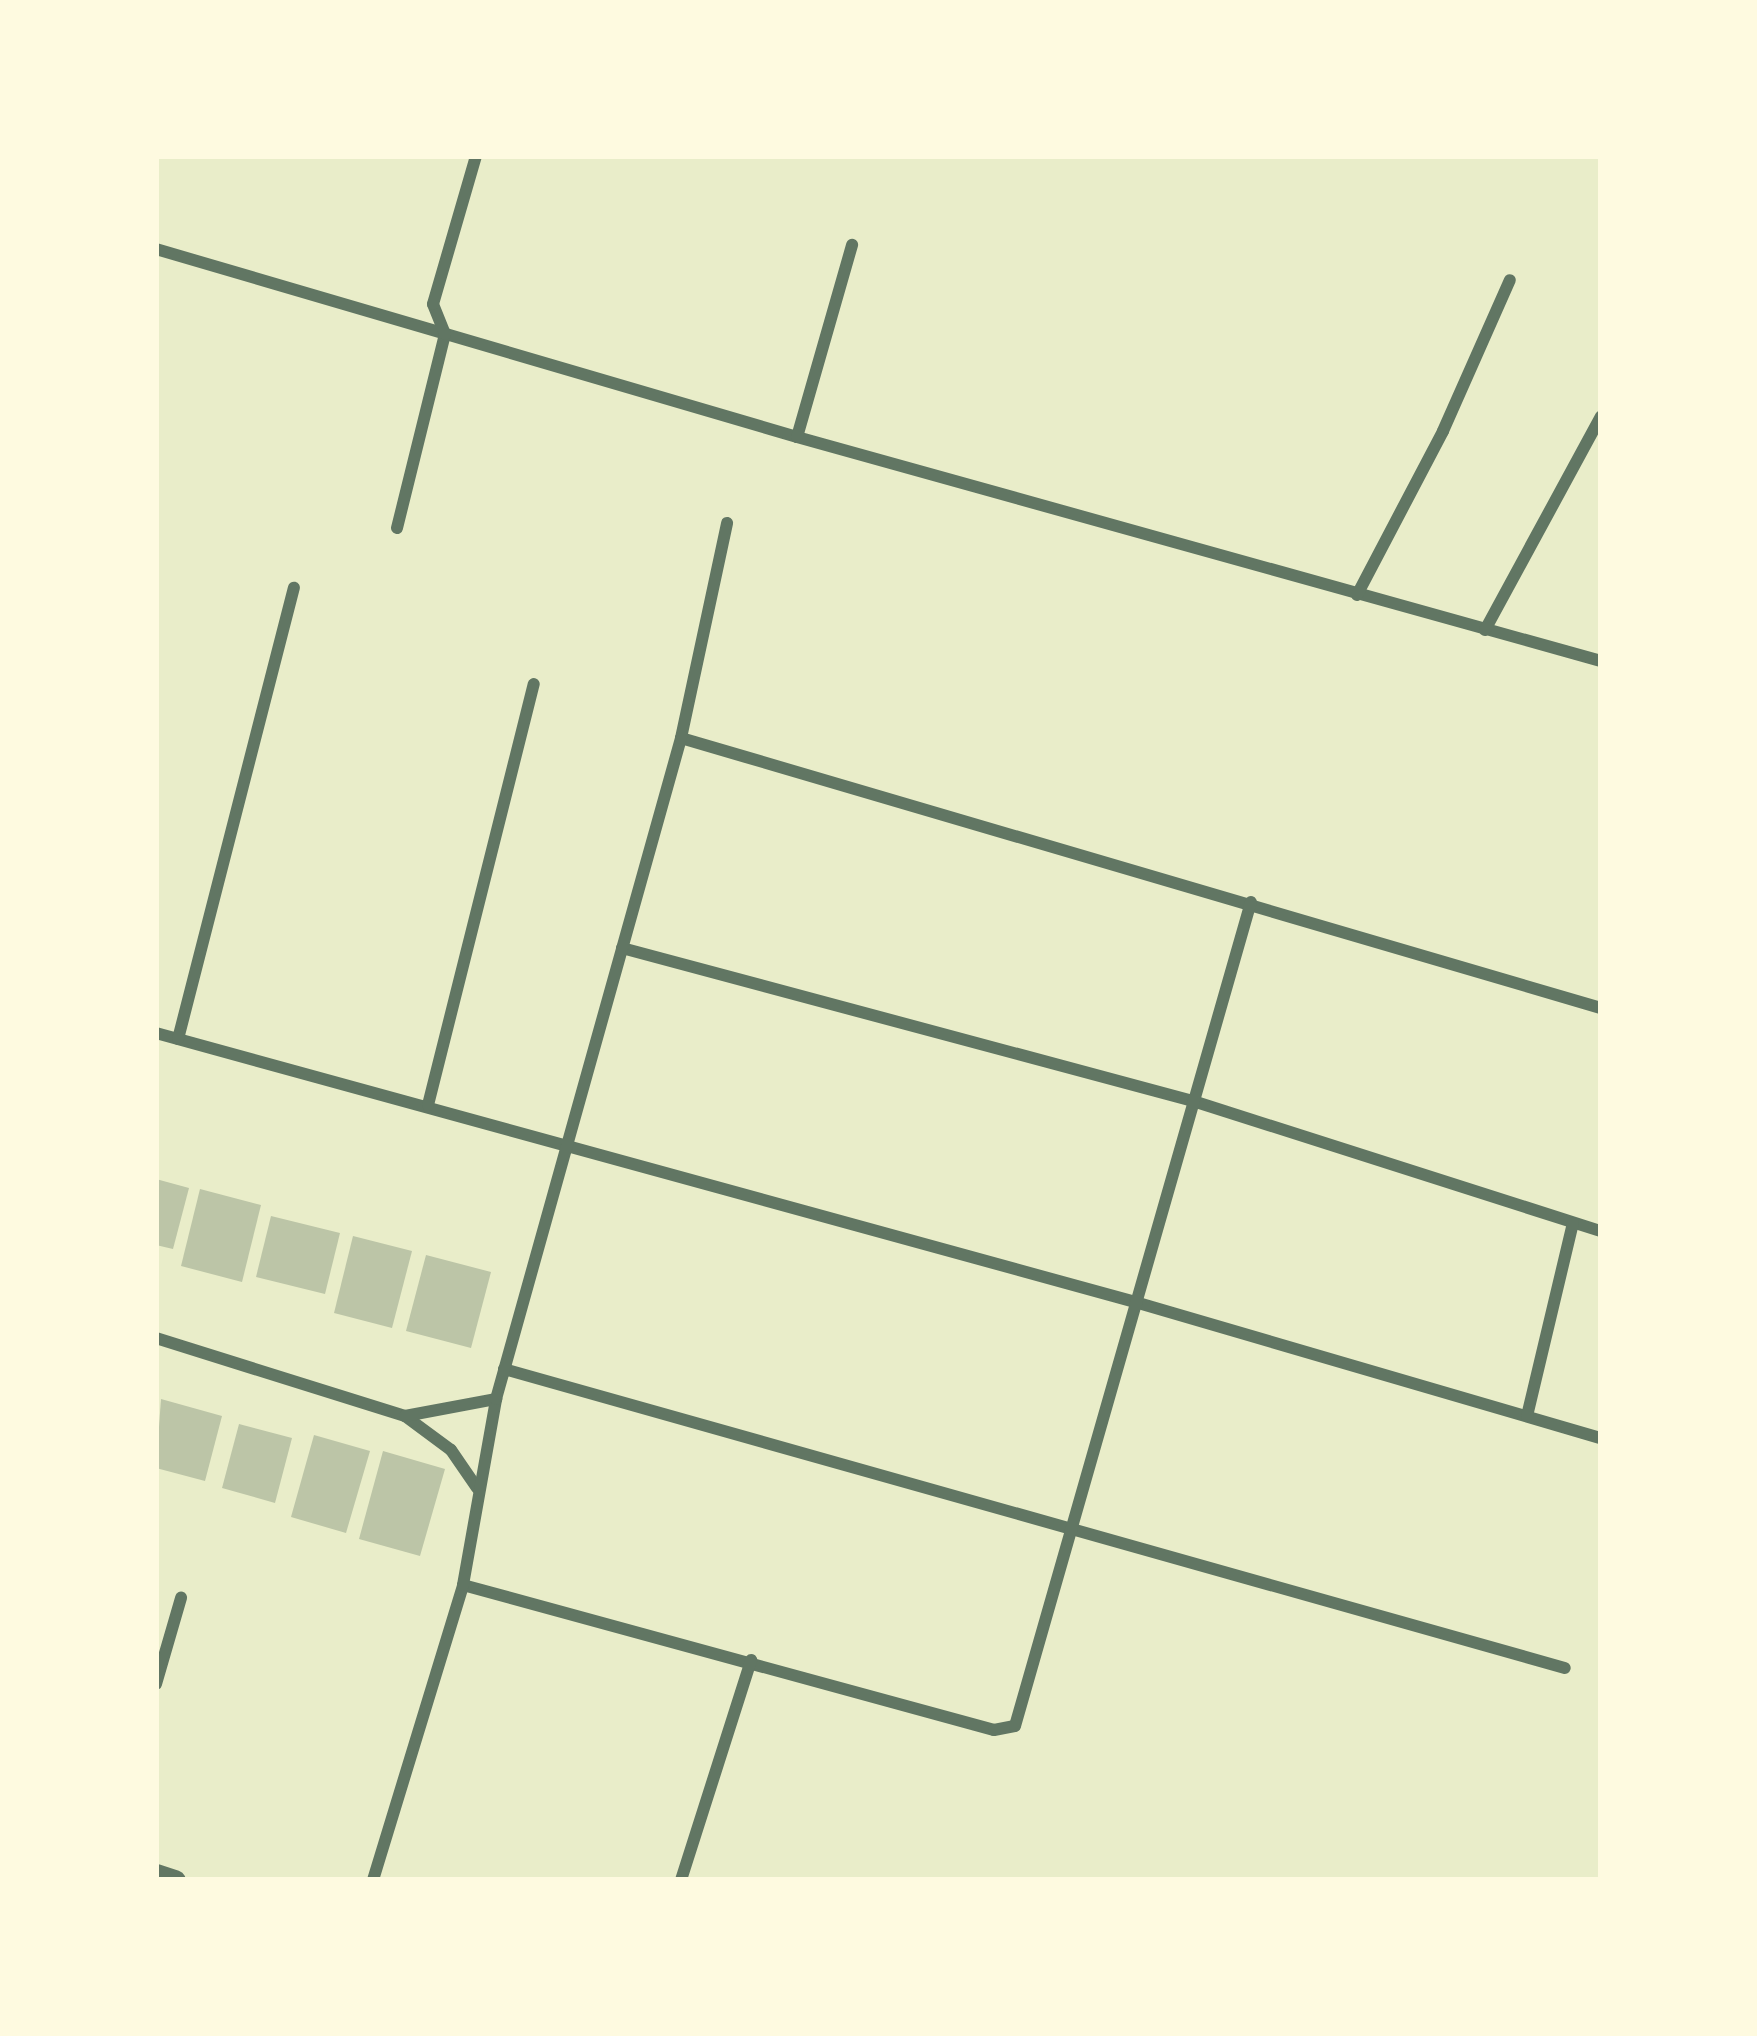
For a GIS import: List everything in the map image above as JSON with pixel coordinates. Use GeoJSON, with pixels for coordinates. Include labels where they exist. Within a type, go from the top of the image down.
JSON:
{"type":"FeatureCollection","features":[{"type":"Feature","properties":{"kind":"street"},"geometry":{"type":"LineString","coordinates":[[397,528],[445,334],[433,304],[476,156]]}},
{"type":"Feature","properties":{"kind":"street"},"geometry":{"type":"LineString","coordinates":[[797,436],[852,245]]}},
{"type":"Feature","properties":{"kind":"street"},"geometry":{"type":"LineString","coordinates":[[156,249],[797,436],[1601,661]]}},
{"type":"Feature","properties":{"kind":"street"},"geometry":{"type":"LineString","coordinates":[[1357,595],[1443,431],[1510,280]]}},
{"type":"Feature","properties":{"kind":"street"},"geometry":{"type":"LineString","coordinates":[[1485,630],[1601,416]]}},
{"type":"Feature","properties":{"kind":"street"},"geometry":{"type":"LineString","coordinates":[[373,1880],[463,1585],[496,1399],[681,739],[728,524]]}},
{"type":"Feature","properties":{"kind":"street"},"geometry":{"type":"LineString","coordinates":[[178,1039],[294,588]]}},
{"type":"Feature","properties":{"kind":"street"},"geometry":{"type":"LineString","coordinates":[[428,1105],[535,684]]}},
{"type":"Feature","properties":{"kind":"street"},"geometry":{"type":"LineString","coordinates":[[681,739],[1601,1008]]}},
{"type":"Feature","properties":{"kind":"street"},"geometry":{"type":"LineString","coordinates":[[463,1585],[1007,1731],[1016,1726],[1251,902]]}},
{"type":"Feature","properties":{"kind":"street"},"geometry":{"type":"LineString","coordinates":[[622,948],[1193,1101],[1601,1231]]}},
{"type":"Feature","properties":{"kind":"street"},"geometry":{"type":"LineString","coordinates":[[156,1033],[1135,1302],[1601,1438]]}},
{"type":"Feature","properties":{"kind":"street"},"geometry":{"type":"LineString","coordinates":[[1527,1416],[1573,1223]]}},
{"type":"Feature","properties":{"kind":"street"},"geometry":{"type":"LineString","coordinates":[[156,1338],[405,1416],[451,1450],[477,1488]]}},
{"type":"Feature","properties":{"kind":"street"},"geometry":{"type":"LineString","coordinates":[[504,1370],[1565,1668]]}},
{"type":"Feature","properties":{"kind":"street"},"geometry":{"type":"LineString","coordinates":[[405,1416],[496,1399]]}},
{"type":"Feature","properties":{"kind":"street"},"geometry":{"type":"LineString","coordinates":[[156,1684],[181,1598]]}},
{"type":"Feature","properties":{"kind":"street"},"geometry":{"type":"LineString","coordinates":[[681,1880],[751,1660]]}},
{"type":"Feature","properties":{"kind":"street"},"geometry":{"type":"LineString","coordinates":[[156,1874],[176,1880]]}},
{"type":"Feature","properties":{"kind":"building"},"geometry":{"type":"Polygon","coordinates":[[[156,1179],[189,1188],[173,1249],[156,1245],[156,1179]]]}},
{"type":"Feature","properties":{"kind":"building"},"geometry":{"type":"Polygon","coordinates":[[[200,1189],[261,1205],[242,1282],[181,1266],[200,1189]]]}},
{"type":"Feature","properties":{"kind":"building"},"geometry":{"type":"Polygon","coordinates":[[[271,1216],[340,1233],[325,1294],[256,1277],[271,1216]]]}},
{"type":"Feature","properties":{"kind":"building"},"geometry":{"type":"Polygon","coordinates":[[[353,1236],[412,1251],[392,1328],[334,1313],[353,1236]]]}},
{"type":"Feature","properties":{"kind":"building"},"geometry":{"type":"Polygon","coordinates":[[[426,1255],[491,1272],[471,1348],[406,1331],[426,1255]]]}},
{"type":"Feature","properties":{"kind":"building"},"geometry":{"type":"Polygon","coordinates":[[[161,1399],[222,1416],[205,1481],[156,1468],[161,1399]]]}},
{"type":"Feature","properties":{"kind":"building"},"geometry":{"type":"Polygon","coordinates":[[[239,1424],[292,1438],[275,1503],[222,1488],[239,1424]]]}},
{"type":"Feature","properties":{"kind":"building"},"geometry":{"type":"Polygon","coordinates":[[[314,1435],[370,1451],[346,1533],[291,1517],[314,1435]]]}},
{"type":"Feature","properties":{"kind":"building"},"geometry":{"type":"Polygon","coordinates":[[[383,1451],[445,1469],[420,1556],[359,1539],[383,1451]]]}}]}
